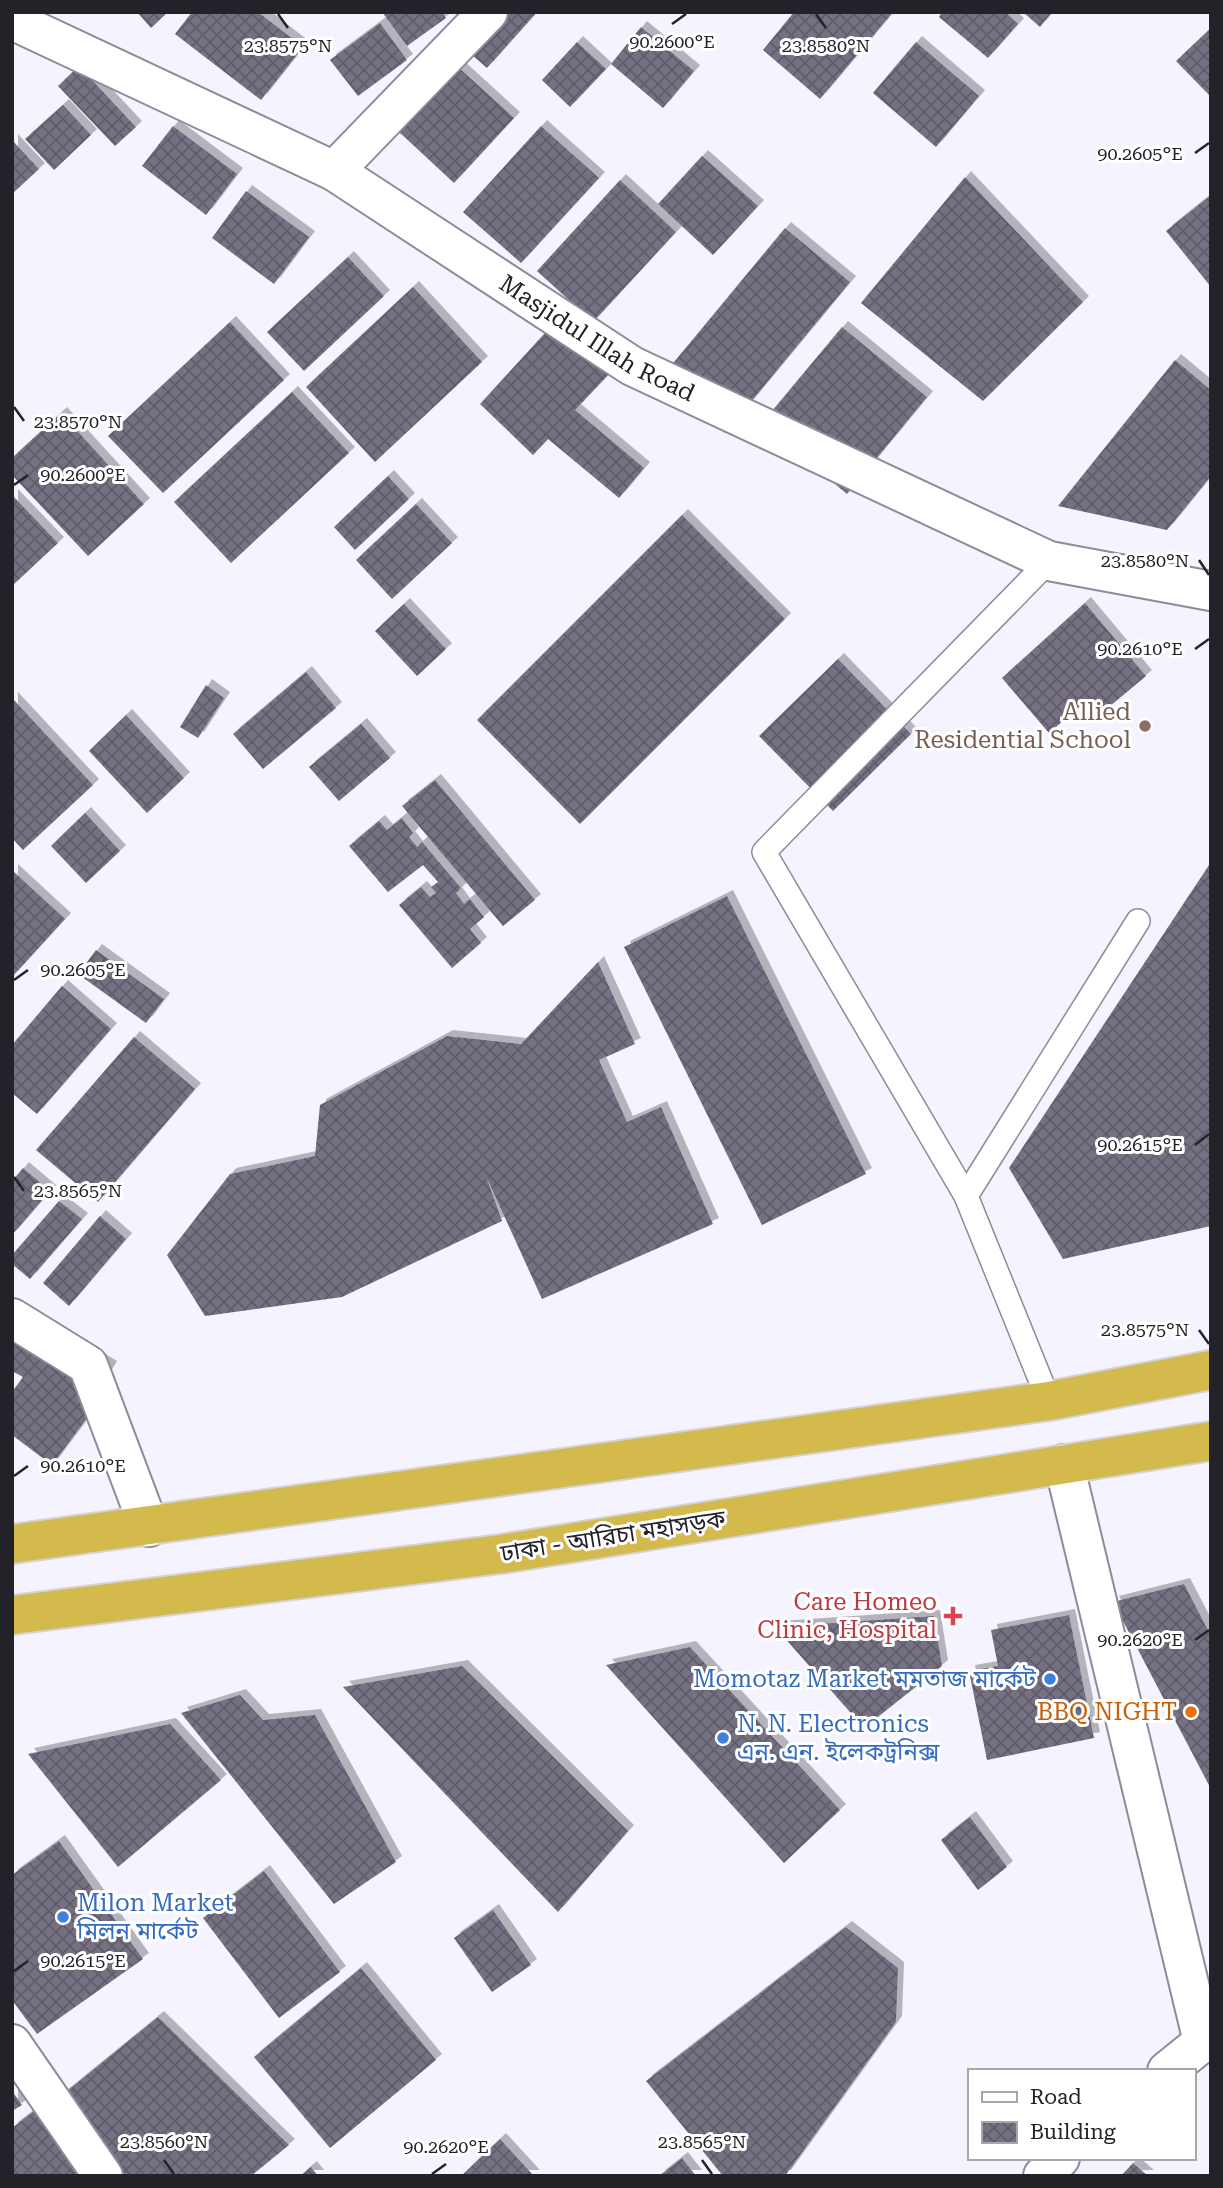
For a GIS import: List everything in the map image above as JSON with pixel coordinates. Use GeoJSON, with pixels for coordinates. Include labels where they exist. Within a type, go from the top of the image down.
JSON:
{"type":"FeatureCollection","features":[{"type":"Feature","properties":{"kind":"highway"},"geometry":{"type":"LineString","coordinates":[[12,1544],[1049,1401],[1211,1370]]}},
{"type":"Feature","properties":{"kind":"highway","name":"ঢাকা - আরিচা মহাসড়ক"},"geometry":{"type":"LineString","coordinates":[[12,1615],[501,1554],[1211,1441]]}},
{"type":"Feature","properties":{"kind":"street"},"geometry":{"type":"LineString","coordinates":[[334,172],[488,12]]}},
{"type":"Feature","properties":{"kind":"street","name":"Masjidul Illah Road"},"geometry":{"type":"LineString","coordinates":[[12,20],[334,172],[632,366],[1048,561],[1211,591]]}},
{"type":"Feature","properties":{"kind":"street"},"geometry":{"type":"LineString","coordinates":[[12,1318],[88,1365],[149,1527]]}},
{"type":"Feature","properties":{"kind":"street"},"geometry":{"type":"LineString","coordinates":[[1063,1464],[1203,2042],[1169,2069]]}},
{"type":"Feature","properties":{"kind":"street"},"geometry":{"type":"LineString","coordinates":[[12,2044],[103,2176]]}},
{"type":"Feature","properties":{"kind":"street"},"geometry":{"type":"LineString","coordinates":[[1043,2176],[1058,2160]]}},
{"type":"Feature","properties":{"kind":"lane"},"geometry":{"type":"LineString","coordinates":[[1048,561],[764,852],[966,1196],[1049,1401]]}},
{"type":"Feature","properties":{"kind":"lane"},"geometry":{"type":"LineString","coordinates":[[966,1196],[1138,922]]}},
{"type":"Feature","properties":{"kind":"building"},"geometry":{"type":"Polygon","coordinates":[[[137,12],[168,12],[151,28],[137,12]]]}},
{"type":"Feature","properties":{"kind":"building"},"geometry":{"type":"Polygon","coordinates":[[[192,12],[258,12],[303,47],[261,100],[175,34],[192,12]]]}},
{"type":"Feature","properties":{"kind":"building"},"geometry":{"type":"Polygon","coordinates":[[[382,12],[442,12],[446,18],[407,46],[382,12]]]}},
{"type":"Feature","properties":{"kind":"building"},"geometry":{"type":"Polygon","coordinates":[[[495,12],[537,12],[487,68],[463,47],[495,12]]]}},
{"type":"Feature","properties":{"kind":"building"},"geometry":{"type":"Polygon","coordinates":[[[794,12],[893,12],[820,99],[763,50],[794,12]]]}},
{"type":"Feature","properties":{"kind":"building"},"geometry":{"type":"Polygon","coordinates":[[[942,12],[1005,12],[1018,24],[988,58],[939,17],[942,12]]]}},
{"type":"Feature","properties":{"kind":"building"},"geometry":{"type":"Polygon","coordinates":[[[1023,12],[1052,12],[1040,27],[1023,12]]]}},
{"type":"Feature","properties":{"kind":"building"},"geometry":{"type":"Polygon","coordinates":[[[380,23],[407,60],[358,96],[330,60],[380,23]]]}},
{"type":"Feature","properties":{"kind":"building"},"geometry":{"type":"Polygon","coordinates":[[[641,27],[694,71],[663,108],[611,64],[641,27]]]}},
{"type":"Feature","properties":{"kind":"building"},"geometry":{"type":"Polygon","coordinates":[[[1211,28],[1211,97],[1176,61],[1211,28]]]}},
{"type":"Feature","properties":{"kind":"building"},"geometry":{"type":"Polygon","coordinates":[[[577,42],[606,69],[570,107],[542,80],[577,42]]]}},
{"type":"Feature","properties":{"kind":"building"},"geometry":{"type":"Polygon","coordinates":[[[916,42],[979,96],[936,147],[873,93],[916,42]]]}},
{"type":"Feature","properties":{"kind":"building"},"geometry":{"type":"Polygon","coordinates":[[[79,66],[136,127],[115,146],[58,86],[79,66]]]}},
{"type":"Feature","properties":{"kind":"building"},"geometry":{"type":"Polygon","coordinates":[[[457,66],[514,118],[454,183],[398,131],[457,66]]]}},
{"type":"Feature","properties":{"kind":"building"},"geometry":{"type":"Polygon","coordinates":[[[63,105],[91,135],[54,170],[25,139],[63,105]]]}},
{"type":"Feature","properties":{"kind":"building"},"geometry":{"type":"Polygon","coordinates":[[[173,126],[237,174],[206,215],[142,166],[173,126]]]}},
{"type":"Feature","properties":{"kind":"building"},"geometry":{"type":"Polygon","coordinates":[[[541,126],[599,178],[521,263],[463,212],[541,126]]]}},
{"type":"Feature","properties":{"kind":"building"},"geometry":{"type":"Polygon","coordinates":[[[12,140],[39,169],[12,194],[12,140]]]}},
{"type":"Feature","properties":{"kind":"building"},"geometry":{"type":"Polygon","coordinates":[[[702,156],[758,206],[713,255],[658,204],[702,156]]]}},
{"type":"Feature","properties":{"kind":"building"},"geometry":{"type":"Polygon","coordinates":[[[965,177],[1083,302],[983,401],[861,303],[965,177]]]}},
{"type":"Feature","properties":{"kind":"building"},"geometry":{"type":"Polygon","coordinates":[[[620,180],[676,232],[593,322],[537,271],[620,180]]]}},
{"type":"Feature","properties":{"kind":"building"},"geometry":{"type":"Polygon","coordinates":[[[246,191],[309,237],[274,284],[212,238],[246,191]]]}},
{"type":"Feature","properties":{"kind":"building"},"geometry":{"type":"Polygon","coordinates":[[[1211,195],[1211,287],[1166,231],[1211,195]]]}},
{"type":"Feature","properties":{"kind":"building"},"geometry":{"type":"Polygon","coordinates":[[[785,228],[850,282],[725,433],[660,379],[785,228]]]}},
{"type":"Feature","properties":{"kind":"building"},"geometry":{"type":"Polygon","coordinates":[[[348,257],[384,296],[304,371],[267,332],[348,257]]]}},
{"type":"Feature","properties":{"kind":"building"},"geometry":{"type":"Polygon","coordinates":[[[413,287],[482,362],[375,462],[306,387],[413,287]]]}},
{"type":"Feature","properties":{"kind":"building"},"geometry":{"type":"Polygon","coordinates":[[[230,322],[284,380],[163,493],[108,436],[230,322]]]}},
{"type":"Feature","properties":{"kind":"building"},"geometry":{"type":"Polygon","coordinates":[[[555,322],[610,373],[575,410],[644,468],[619,498],[548,439],[533,455],[480,404],[555,322]]]}},
{"type":"Feature","properties":{"kind":"building"},"geometry":{"type":"Polygon","coordinates":[[[842,327],[927,397],[847,494],[762,423],[842,327]]]}},
{"type":"Feature","properties":{"kind":"building"},"geometry":{"type":"Polygon","coordinates":[[[1175,360],[1211,390],[1211,476],[1167,530],[1058,506],[1175,360]]]}},
{"type":"Feature","properties":{"kind":"building"},"geometry":{"type":"Polygon","coordinates":[[[292,392],[349,453],[231,563],[174,502],[292,392]]]}},
{"type":"Feature","properties":{"kind":"building"},"geometry":{"type":"Polygon","coordinates":[[[61,413],[144,504],[88,556],[12,475],[12,458],[61,413]]]}},
{"type":"Feature","properties":{"kind":"building"},"geometry":{"type":"Polygon","coordinates":[[[388,476],[409,499],[355,550],[334,527],[388,476]]]}},
{"type":"Feature","properties":{"kind":"building"},"geometry":{"type":"Polygon","coordinates":[[[12,495],[58,543],[12,586],[12,495]]]}},
{"type":"Feature","properties":{"kind":"building"},"geometry":{"type":"Polygon","coordinates":[[[416,504],[452,543],[392,599],[356,560],[416,504]]]}},
{"type":"Feature","properties":{"kind":"building"},"geometry":{"type":"Polygon","coordinates":[[[682,515],[785,619],[580,824],[477,720],[682,515]]]}},
{"type":"Feature","properties":{"kind":"building"},"geometry":{"type":"Polygon","coordinates":[[[1085,603],[1146,676],[1097,717],[1085,702],[1049,733],[1002,678],[1085,603]]]}},
{"type":"Feature","properties":{"kind":"building"},"geometry":{"type":"Polygon","coordinates":[[[404,604],[446,649],[417,676],[375,631],[404,604]]]}},
{"type":"Feature","properties":{"kind":"building"},"geometry":{"type":"Polygon","coordinates":[[[838,659],[911,734],[833,811],[759,736],[838,659]]]}},
{"type":"Feature","properties":{"kind":"building"},"geometry":{"type":"Polygon","coordinates":[[[306,672],[336,708],[263,769],[233,734],[306,672]]]}},
{"type":"Feature","properties":{"kind":"building"},"geometry":{"type":"Polygon","coordinates":[[[206,685],[224,698],[198,738],[180,727],[206,685]]]}},
{"type":"Feature","properties":{"kind":"building"},"geometry":{"type":"Polygon","coordinates":[[[12,698],[93,785],[23,850],[12,838],[12,698]]]}},
{"type":"Feature","properties":{"kind":"building"},"geometry":{"type":"Polygon","coordinates":[[[126,715],[184,778],[147,813],[89,751],[126,715]]]}},
{"type":"Feature","properties":{"kind":"building"},"geometry":{"type":"Polygon","coordinates":[[[361,724],[390,758],[339,801],[309,767],[361,724]]]}},
{"type":"Feature","properties":{"kind":"building"},"geometry":{"type":"Polygon","coordinates":[[[435,780],[535,900],[503,926],[402,806],[435,780]]]}},
{"type":"Feature","properties":{"kind":"building"},"geometry":{"type":"Polygon","coordinates":[[[85,813],[120,851],[86,883],[51,846],[85,813]]]}},
{"type":"Feature","properties":{"kind":"building"},"geometry":{"type":"Polygon","coordinates":[[[402,818],[413,833],[409,837],[417,847],[422,842],[461,888],[456,893],[464,904],[470,899],[484,917],[470,929],[481,943],[452,968],[399,905],[421,887],[430,897],[436,893],[431,887],[438,882],[423,865],[388,892],[349,846],[379,821],[387,830],[402,818]]]}},
{"type":"Feature","properties":{"kind":"building"},"geometry":{"type":"Polygon","coordinates":[[[1211,862],[1211,1226],[1063,1259],[1009,1168],[1211,862]]]}},
{"type":"Feature","properties":{"kind":"building"},"geometry":{"type":"Polygon","coordinates":[[[12,870],[65,919],[12,977],[12,870]]]}},
{"type":"Feature","properties":{"kind":"building"},"geometry":{"type":"Polygon","coordinates":[[[727,896],[866,1174],[762,1225],[624,947],[727,896]]]}},
{"type":"Feature","properties":{"kind":"building"},"geometry":{"type":"Polygon","coordinates":[[[96,950],[164,999],[146,1023],[78,974],[96,950]]]}},
{"type":"Feature","properties":{"kind":"building"},"geometry":{"type":"Polygon","coordinates":[[[598,962],[635,1044],[599,1060],[627,1122],[661,1107],[713,1224],[542,1299],[486,1176],[502,1221],[342,1297],[205,1316],[167,1255],[230,1174],[315,1156],[320,1105],[447,1036],[521,1044],[598,962]]]}},
{"type":"Feature","properties":{"kind":"building"},"geometry":{"type":"Polygon","coordinates":[[[62,986],[111,1029],[37,1114],[12,1093],[12,1045],[62,986]]]}},
{"type":"Feature","properties":{"kind":"building"},"geometry":{"type":"Polygon","coordinates":[[[134,1037],[195,1089],[98,1202],[36,1150],[134,1037]]]}},
{"type":"Feature","properties":{"kind":"building"},"geometry":{"type":"Polygon","coordinates":[[[23,1168],[50,1191],[12,1235],[12,1181],[23,1168]]]}},
{"type":"Feature","properties":{"kind":"building"},"geometry":{"type":"Polygon","coordinates":[[[59,1201],[82,1219],[30,1279],[12,1264],[12,1255],[59,1201]]]}},
{"type":"Feature","properties":{"kind":"building"},"geometry":{"type":"Polygon","coordinates":[[[100,1216],[126,1239],[69,1306],[43,1283],[100,1216]]]}},
{"type":"Feature","properties":{"kind":"building"},"geometry":{"type":"Polygon","coordinates":[[[12,1307],[111,1367],[85,1411],[90,1414],[52,1465],[12,1435],[12,1392],[23,1377],[12,1371],[12,1307]]]}},
{"type":"Feature","properties":{"kind":"building","name":"BBQ NIGHT"},"geometry":{"type":"Polygon","coordinates":[[[1184,1584],[1211,1636],[1211,1789],[1113,1602],[1184,1584]]]}},
{"type":"Feature","properties":{"kind":"building"},"geometry":{"type":"Polygon","coordinates":[[[1069,1615],[1094,1738],[987,1760],[969,1671],[998,1666],[991,1630],[1069,1615]]]}},
{"type":"Feature","properties":{"kind":"building"},"geometry":{"type":"Polygon","coordinates":[[[934,1616],[942,1666],[864,1728],[775,1627],[934,1616]]]}},
{"type":"Feature","properties":{"kind":"building","name":"N. N. Electronics এন. এন. ইলেকট্রনিক্স"},"geometry":{"type":"Polygon","coordinates":[[[690,1647],[840,1810],[784,1863],[606,1665],[690,1647]]]}},
{"type":"Feature","properties":{"kind":"building"},"geometry":{"type":"Polygon","coordinates":[[[462,1666],[628,1831],[558,1912],[343,1687],[462,1666]]]}},
{"type":"Feature","properties":{"kind":"building"},"geometry":{"type":"Polygon","coordinates":[[[240,1695],[263,1720],[315,1715],[396,1862],[334,1904],[181,1713],[240,1695]]]}},
{"type":"Feature","properties":{"kind":"building"},"geometry":{"type":"Polygon","coordinates":[[[170,1724],[221,1780],[118,1867],[28,1754],[170,1724]]]}},
{"type":"Feature","properties":{"kind":"building"},"geometry":{"type":"Polygon","coordinates":[[[970,1817],[1007,1867],[978,1890],[941,1840],[970,1817]]]}},
{"type":"Feature","properties":{"kind":"building","name":"Milon Market মিলন মার্কেট"},"geometry":{"type":"Polygon","coordinates":[[[59,1841],[143,1959],[37,2034],[12,2000],[12,1875],[59,1841]]]}},
{"type":"Feature","properties":{"kind":"building"},"geometry":{"type":"Polygon","coordinates":[[[264,1871],[340,1972],[279,2018],[203,1918],[264,1871]]]}},
{"type":"Feature","properties":{"kind":"building"},"geometry":{"type":"Polygon","coordinates":[[[493,1910],[531,1965],[492,1992],[454,1938],[493,1910]]]}},
{"type":"Feature","properties":{"kind":"building"},"geometry":{"type":"Polygon","coordinates":[[[846,1927],[898,1968],[896,2022],[785,2176],[723,2176],[646,2081],[846,1927]]]}},
{"type":"Feature","properties":{"kind":"building"},"geometry":{"type":"Polygon","coordinates":[[[361,1968],[436,2060],[330,2148],[254,2057],[361,1968]]]}},
{"type":"Feature","properties":{"kind":"building"},"geometry":{"type":"Polygon","coordinates":[[[158,2017],[289,2145],[251,2176],[126,2176],[61,2096],[158,2017]]]}},
{"type":"Feature","properties":{"kind":"building"},"geometry":{"type":"Polygon","coordinates":[[[12,2091],[22,2105],[12,2111],[12,2091]]]}},
{"type":"Feature","properties":{"kind":"building"},"geometry":{"type":"Polygon","coordinates":[[[34,2111],[84,2176],[12,2176],[12,2128],[34,2111]]]}},
{"type":"Feature","properties":{"kind":"building"},"geometry":{"type":"Polygon","coordinates":[[[500,2139],[534,2176],[461,2176],[500,2139]]]}},
{"type":"Feature","properties":{"kind":"building"},"geometry":{"type":"Polygon","coordinates":[[[682,2158],[696,2176],[659,2176],[682,2158]]]}},
{"type":"Feature","properties":{"kind":"building"},"geometry":{"type":"Polygon","coordinates":[[[1133,2163],[1148,2176],[1121,2176],[1133,2163]]]}},
{"type":"Feature","properties":{"kind":"building"},"geometry":{"type":"Polygon","coordinates":[[[311,2167],[318,2176],[300,2176],[311,2167]]]}},
{"type":"Feature","properties":{"kind":"place","name":"Allied Residential School"},"geometry":{"type":"Point","coordinates":[1145,726]}},
{"type":"Feature","properties":{"kind":"place","name":"Care Homeo Clinic, Hospital"},"geometry":{"type":"Point","coordinates":[953,1616]}},
{"type":"Feature","properties":{"kind":"place","name":"Momotaz Market মমতাজ মার্কেট"},"geometry":{"type":"Point","coordinates":[1050,1679]}},
{"type":"Feature","properties":{"kind":"place","name":"BBQ NIGHT"},"geometry":{"type":"Point","coordinates":[1191,1712]}},
{"type":"Feature","properties":{"kind":"place","name":"N. N. Electronics এন. এন. ইলেকট্রনিক্স"},"geometry":{"type":"Point","coordinates":[723,1738]}},
{"type":"Feature","properties":{"kind":"place","name":"Milon Market মিলন মার্কেট"},"geometry":{"type":"Point","coordinates":[63,1917]}}]}
